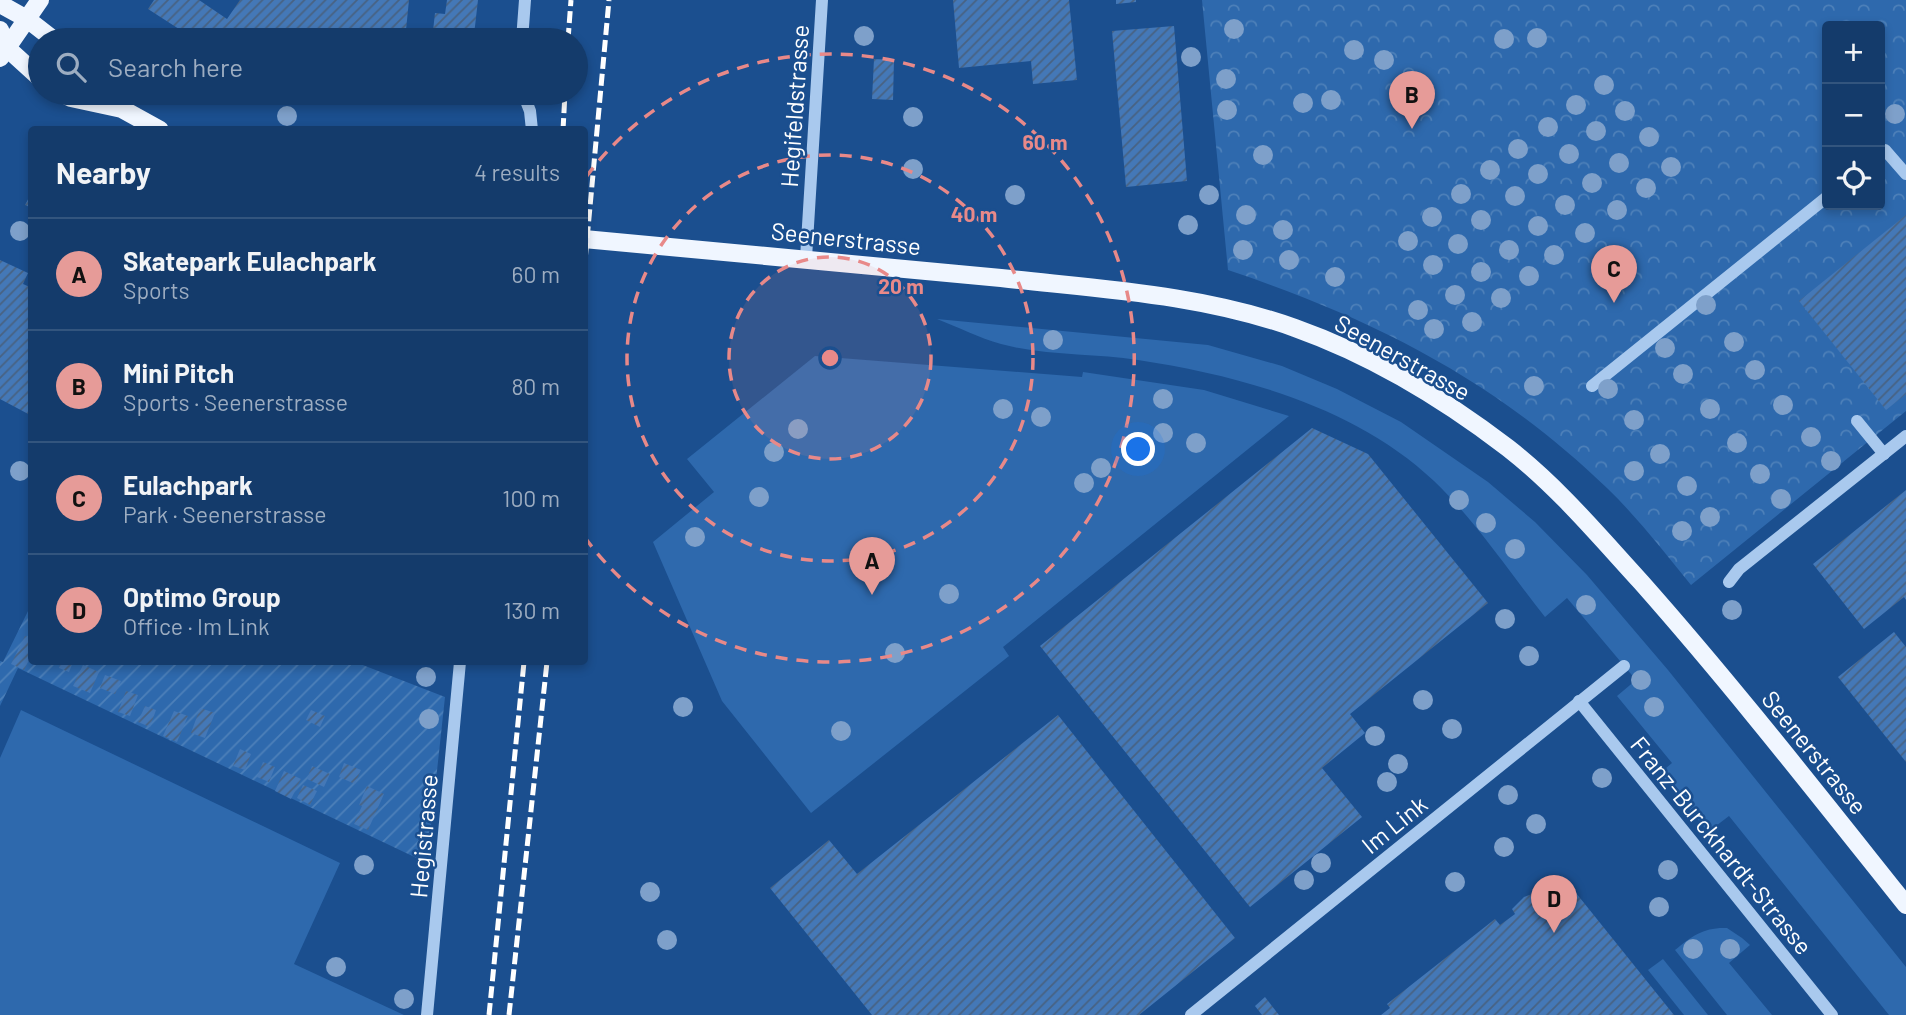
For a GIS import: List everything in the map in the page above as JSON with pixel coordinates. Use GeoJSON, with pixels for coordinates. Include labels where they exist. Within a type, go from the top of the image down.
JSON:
{"type":"FeatureCollection","features":[{"type":"Feature","properties":{"kind":"main road"},"geometry":{"type":"LineString","coordinates":[[4,53],[40,0]]}},
{"type":"Feature","properties":{"kind":"main road"},"geometry":{"type":"LineString","coordinates":[[0,4],[39,28]]}},
{"type":"Feature","properties":{"kind":"main road"},"geometry":{"type":"LineString","coordinates":[[0,30],[4,53],[28,70]]}},
{"type":"Feature","properties":{"kind":"main road"},"geometry":{"type":"LineString","coordinates":[[103,105],[122,109],[153,126]]}},
{"type":"Feature","properties":{"kind":"main road"},"geometry":{"type":"LineString","coordinates":[[119,105],[122,109]]}},
{"type":"Feature","properties":{"kind":"main road","name":"Seenerstrasse"},"geometry":{"type":"LineString","coordinates":[[588,239],[806,258],[1150,294],[1221,308],[1294,328],[1364,358],[1432,396],[1507,448],[1564,496],[1682,629],[1906,905]]}},
{"type":"Feature","properties":{"kind":"street"},"geometry":{"type":"LineString","coordinates":[[523,28],[524,0]]}},
{"type":"Feature","properties":{"kind":"street","name":"Hegifeldstrasse"},"geometry":{"type":"LineString","coordinates":[[806,258],[822,0]]}},
{"type":"Feature","properties":{"kind":"street"},"geometry":{"type":"LineString","coordinates":[[528,105],[532,126]]}},
{"type":"Feature","properties":{"kind":"street"},"geometry":{"type":"LineString","coordinates":[[1885,150],[1906,174]]}},
{"type":"Feature","properties":{"kind":"street"},"geometry":{"type":"LineString","coordinates":[[1592,386],[1822,201]]}},
{"type":"Feature","properties":{"kind":"street"},"geometry":{"type":"LineString","coordinates":[[1857,421],[1884,454]]}},
{"type":"Feature","properties":{"kind":"street"},"geometry":{"type":"LineString","coordinates":[[1729,582],[1739,569],[1906,436]]}},
{"type":"Feature","properties":{"kind":"street","name":"Hegistrasse"},"geometry":{"type":"LineString","coordinates":[[427,1015],[460,665]]}},
{"type":"Feature","properties":{"kind":"street","name":"Im Link"},"geometry":{"type":"LineString","coordinates":[[1191,1015],[1624,666]]}},
{"type":"Feature","properties":{"kind":"street","name":"Franz-Burckhardt-Strasse"},"geometry":{"type":"LineString","coordinates":[[1579,701],[1832,1015]]}},
{"type":"Feature","properties":{"kind":"green space"},"geometry":{"type":"Polygon","coordinates":[[[1202,0],[1906,0],[1906,411],[1691,585],[1607,488],[1521,415],[1476,384],[1383,332],[1282,289],[1228,270],[1202,0]]]}},
{"type":"Feature","properties":{"kind":"green space"},"geometry":{"type":"Polygon","coordinates":[[[937,319],[1208,345],[1282,366],[1337,389],[1401,422],[1488,482],[1535,522],[1587,575],[1668,670],[1906,967],[1906,1015],[1889,1015],[1729,816],[1708,832],[1660,773],[1672,763],[1617,696],[1636,680],[1567,598],[1545,617],[1464,513],[1434,481],[1403,455],[1333,414],[1257,386],[1217,375],[1138,360],[1018,348],[985,339],[937,319]]]}},
{"type":"Feature","properties":{"kind":"green space"},"geometry":{"type":"Polygon","coordinates":[[[815,356],[1082,377],[1083,372],[1204,390],[1289,416],[1003,647],[1009,656],[811,813],[722,701],[653,542],[714,492],[687,459],[815,356]]]}},
{"type":"Feature","properties":{"kind":"green space"},"geometry":{"type":"Polygon","coordinates":[[[28,611],[28,665],[363,665],[445,697],[427,863],[18,668],[0,706],[0,661],[3,662],[28,611]]]}},
{"type":"Feature","properties":{"kind":"green space"},"geometry":{"type":"Polygon","coordinates":[[[21,710],[340,863],[294,964],[404,1015],[0,1015],[0,758],[21,710]]]}},
{"type":"Feature","properties":{"kind":"green space"},"geometry":{"type":"Polygon","coordinates":[[[1727,928],[1750,945],[1729,963],[1772,1015],[1727,1015],[1675,950],[1699,933],[1727,928]]]}},
{"type":"Feature","properties":{"kind":"green space"},"geometry":{"type":"Polygon","coordinates":[[[1663,959],[1708,1015],[1684,1015],[1648,970],[1663,959]]]}},
{"type":"Feature","properties":{"kind":"building"},"geometry":{"type":"Polygon","coordinates":[[[154,0],[199,0],[227,19],[240,0],[409,0],[406,28],[177,28],[148,9],[154,0]]]}},
{"type":"Feature","properties":{"kind":"building"},"geometry":{"type":"Polygon","coordinates":[[[447,0],[478,0],[475,28],[433,28],[435,13],[445,14],[447,0]]]}},
{"type":"Feature","properties":{"kind":"building"},"geometry":{"type":"Polygon","coordinates":[[[953,0],[1069,0],[1077,80],[1033,84],[1031,61],[959,68],[953,0]]]}},
{"type":"Feature","properties":{"kind":"building"},"geometry":{"type":"Polygon","coordinates":[[[1116,0],[1136,0],[1136,2],[1116,4],[1116,0]]]}},
{"type":"Feature","properties":{"kind":"building"},"geometry":{"type":"Polygon","coordinates":[[[1174,26],[1187,181],[1126,187],[1112,31],[1174,26]]]}},
{"type":"Feature","properties":{"kind":"building"},"geometry":{"type":"Polygon","coordinates":[[[874,59],[894,60],[893,100],[872,99],[874,59]]]}},
{"type":"Feature","properties":{"kind":"building"},"geometry":{"type":"Polygon","coordinates":[[[1906,215],[1906,394],[1886,410],[1799,301],[1906,215]]]}},
{"type":"Feature","properties":{"kind":"building"},"geometry":{"type":"Polygon","coordinates":[[[0,260],[28,273],[23,284],[28,286],[28,414],[0,399],[0,260]]]}},
{"type":"Feature","properties":{"kind":"building"},"geometry":{"type":"Polygon","coordinates":[[[1312,428],[1368,454],[1488,603],[1350,714],[1365,733],[1322,768],[1362,817],[1250,907],[1040,646],[1312,428]]]}},
{"type":"Feature","properties":{"kind":"building"},"geometry":{"type":"Polygon","coordinates":[[[1906,490],[1906,600],[1904,597],[1864,629],[1813,564],[1906,490]]]}},
{"type":"Feature","properties":{"kind":"building"},"geometry":{"type":"Polygon","coordinates":[[[1894,632],[1906,647],[1906,762],[1838,677],[1894,632]]]}},
{"type":"Feature","properties":{"kind":"building"},"geometry":{"type":"Polygon","coordinates":[[[25,636],[28,637],[28,662],[24,670],[11,664],[25,636]]]}},
{"type":"Feature","properties":{"kind":"building"},"geometry":{"type":"Polygon","coordinates":[[[60,665],[72,665],[69,672],[59,668],[60,665]]]}},
{"type":"Feature","properties":{"kind":"building"},"geometry":{"type":"Polygon","coordinates":[[[83,665],[99,672],[90,693],[73,686],[83,665]]]}},
{"type":"Feature","properties":{"kind":"building"},"geometry":{"type":"Polygon","coordinates":[[[105,675],[121,681],[115,694],[100,688],[105,675]]]}},
{"type":"Feature","properties":{"kind":"building"},"geometry":{"type":"Polygon","coordinates":[[[126,691],[138,695],[130,716],[118,712],[126,691]]]}},
{"type":"Feature","properties":{"kind":"building"},"geometry":{"type":"Polygon","coordinates":[[[145,706],[156,710],[150,727],[138,722],[145,706]]]}},
{"type":"Feature","properties":{"kind":"building"},"geometry":{"type":"Polygon","coordinates":[[[200,708],[215,713],[205,738],[191,733],[200,708]]]}},
{"type":"Feature","properties":{"kind":"building"},"geometry":{"type":"Polygon","coordinates":[[[311,710],[325,716],[320,727],[306,720],[311,710]]]}},
{"type":"Feature","properties":{"kind":"building"},"geometry":{"type":"Polygon","coordinates":[[[174,711],[188,716],[177,742],[163,736],[174,711]]]}},
{"type":"Feature","properties":{"kind":"building"},"geometry":{"type":"Polygon","coordinates":[[[1058,715],[1235,938],[1139,1015],[872,1015],[770,888],[829,840],[857,874],[1058,715]]]}},
{"type":"Feature","properties":{"kind":"building"},"geometry":{"type":"Polygon","coordinates":[[[240,749],[251,754],[245,770],[233,766],[240,749]]]}},
{"type":"Feature","properties":{"kind":"building"},"geometry":{"type":"Polygon","coordinates":[[[263,762],[275,767],[269,782],[257,777],[263,762]]]}},
{"type":"Feature","properties":{"kind":"building"},"geometry":{"type":"Polygon","coordinates":[[[344,763],[361,770],[355,784],[339,777],[344,763]]]}},
{"type":"Feature","properties":{"kind":"building"},"geometry":{"type":"Polygon","coordinates":[[[312,766],[330,774],[324,787],[307,779],[312,766]]]}},
{"type":"Feature","properties":{"kind":"building"},"geometry":{"type":"Polygon","coordinates":[[[284,771],[301,779],[291,799],[275,791],[284,771]]]}},
{"type":"Feature","properties":{"kind":"building"},"geometry":{"type":"Polygon","coordinates":[[[303,785],[317,791],[310,805],[297,798],[303,785]]]}},
{"type":"Feature","properties":{"kind":"building"},"geometry":{"type":"Polygon","coordinates":[[[367,786],[384,794],[368,830],[354,824],[367,786]]]}},
{"type":"Feature","properties":{"kind":"building"},"geometry":{"type":"Polygon","coordinates":[[[1572,888],[1674,1015],[1381,1015],[1390,1008],[1387,1004],[1495,919],[1500,925],[1515,914],[1512,909],[1524,897],[1540,891],[1550,905],[1572,888]]]}},
{"type":"Feature","properties":{"kind":"building"},"geometry":{"type":"Polygon","coordinates":[[[1265,997],[1279,1015],[1262,1015],[1255,1006],[1265,997]]]}},
{"type":"Feature","properties":{"kind":"railway"},"geometry":{"type":"LineString","coordinates":[[569,28],[571,0]]}},
{"type":"Feature","properties":{"kind":"railway"},"geometry":{"type":"LineString","coordinates":[[588,228],[609,0]]}},
{"type":"Feature","properties":{"kind":"railway"},"geometry":{"type":"LineString","coordinates":[[563,126],[564,105]]}},
{"type":"Feature","properties":{"kind":"railway"},"geometry":{"type":"LineString","coordinates":[[489,1015],[524,665]]}},
{"type":"Feature","properties":{"kind":"railway"},"geometry":{"type":"LineString","coordinates":[[509,1015],[547,665]]}},
{"type":"Feature","properties":{"kind":"place","name":"Mini Pitch"},"geometry":{"type":"Point","coordinates":[1412,129]}},
{"type":"Feature","properties":{"kind":"place","name":"Eulachpark"},"geometry":{"type":"Point","coordinates":[1614,303]}},
{"type":"Feature","properties":{"kind":"place","name":"Skatepark Eulachpark"},"geometry":{"type":"Point","coordinates":[872,595]}},
{"type":"Feature","properties":{"kind":"place","name":"Optimo Group"},"geometry":{"type":"Point","coordinates":[1554,933]}}]}
